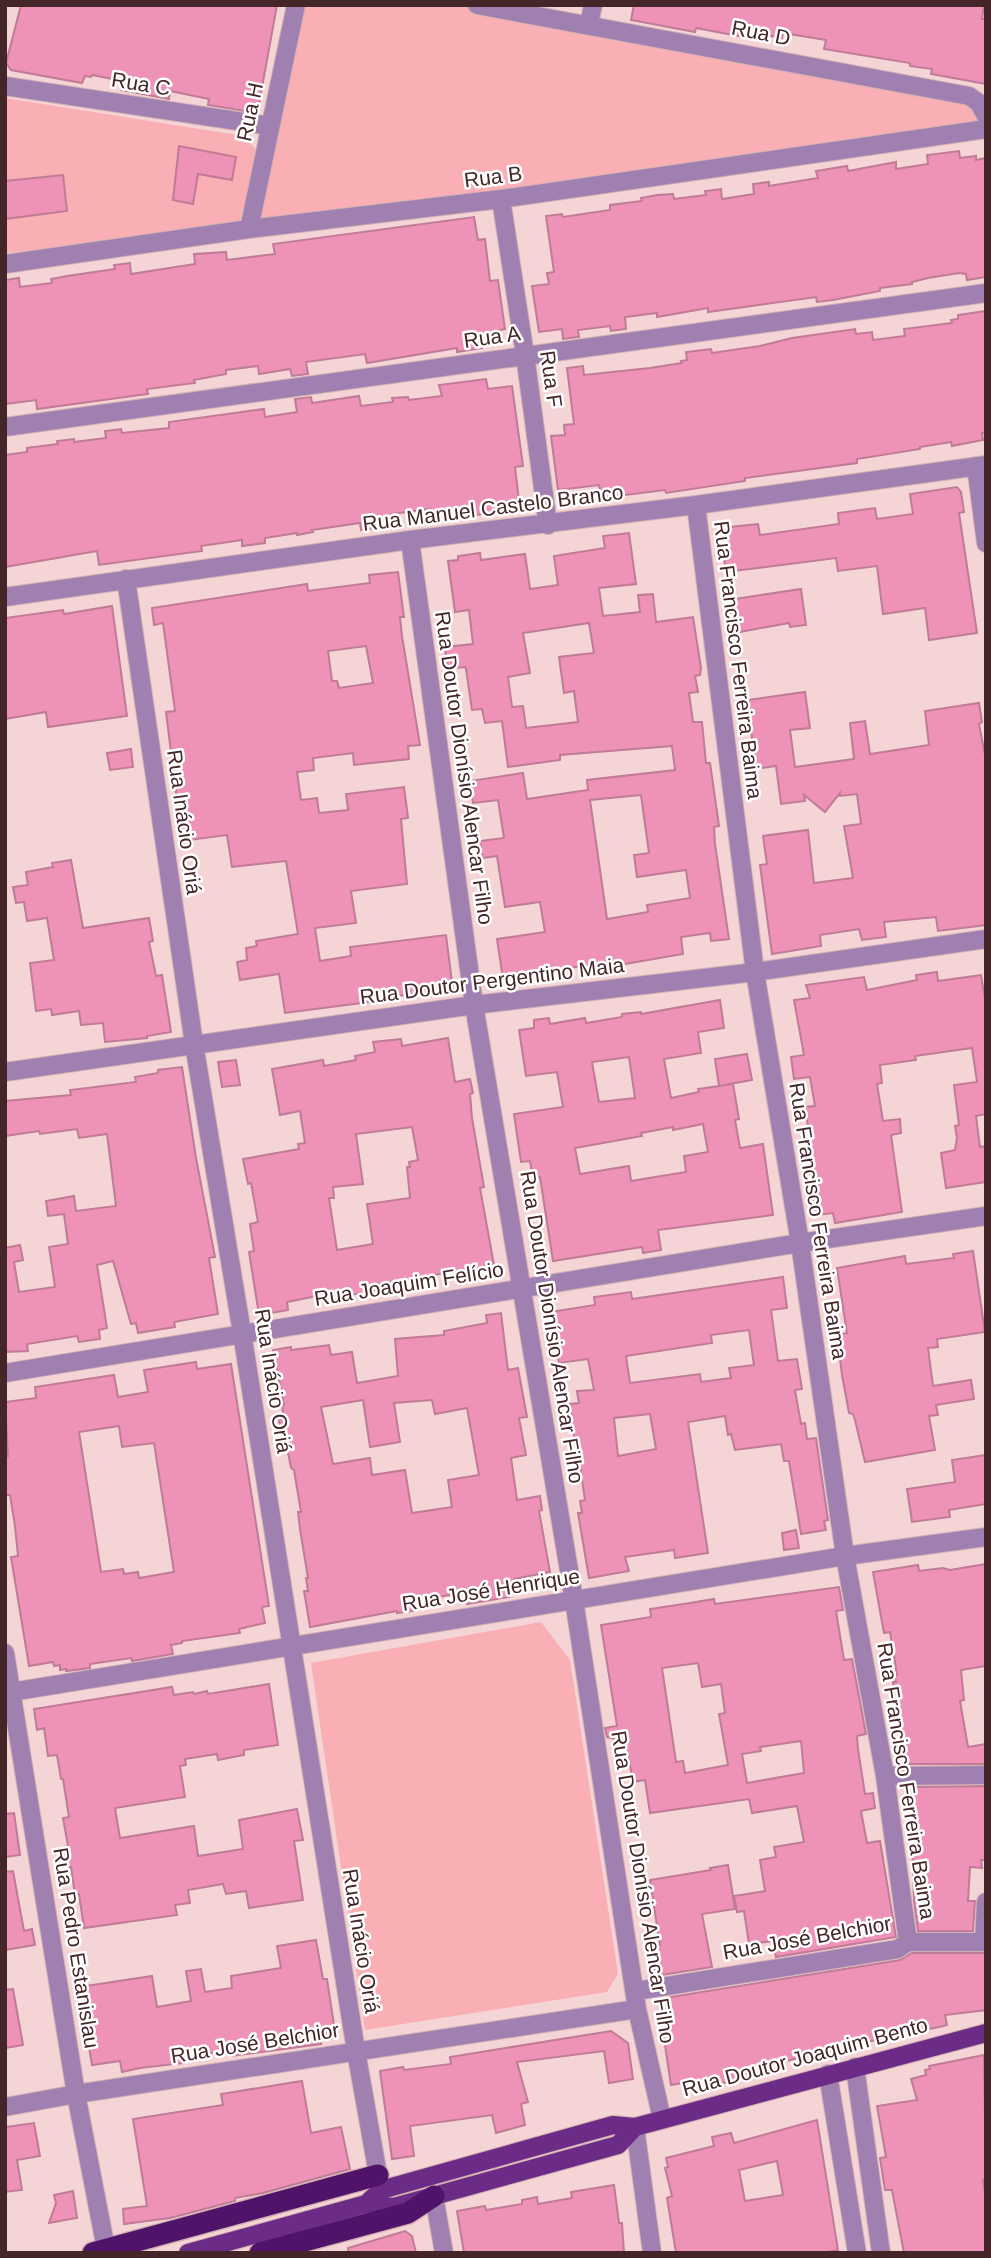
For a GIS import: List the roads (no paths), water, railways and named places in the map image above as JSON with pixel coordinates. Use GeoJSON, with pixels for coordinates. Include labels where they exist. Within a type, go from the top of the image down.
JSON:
{"type":"FeatureCollection","features":[{"type":"Feature","properties":{"kind":"highway"},"geometry":{"type":"LineString","coordinates":[[99,2251],[380,2183]]}},
{"type":"Feature","properties":{"kind":"highway"},"geometry":{"type":"LineString","coordinates":[[260,2253],[408,2213],[435,2196]]}},
{"type":"Feature","properties":{"kind":"main road","name":"Rua Doutor Joaquim Bento"},"geometry":{"type":"LineString","coordinates":[[366,2204],[380,2183],[613,2125],[635,2127],[986,2033]]}},
{"type":"Feature","properties":{"kind":"main road","name":"Rua Doutor Joaquim Bento"},"geometry":{"type":"LineString","coordinates":[[188,2253],[366,2204],[394,2207],[435,2196],[618,2144],[635,2127]]}},
{"type":"Feature","properties":{"kind":"street","name":"Rua H"},"geometry":{"type":"LineString","coordinates":[[249,229],[296,5]]}},
{"type":"Feature","properties":{"kind":"street","name":"Rua D"},"geometry":{"type":"LineString","coordinates":[[477,5],[969,96],[979,103],[986,116]]}},
{"type":"Feature","properties":{"kind":"street"},"geometry":{"type":"LineString","coordinates":[[589,24],[593,5]]}},
{"type":"Feature","properties":{"kind":"street","name":"Rua C"},"geometry":{"type":"LineString","coordinates":[[5,86],[270,126]]}},
{"type":"Feature","properties":{"kind":"street","name":"Rua B"},"geometry":{"type":"LineString","coordinates":[[5,264],[249,229],[501,199],[986,129]]}},
{"type":"Feature","properties":{"kind":"street","name":"Rua F"},"geometry":{"type":"LineString","coordinates":[[501,199],[548,524]]}},
{"type":"Feature","properties":{"kind":"street","name":"Rua A"},"geometry":{"type":"LineString","coordinates":[[5,427],[986,293]]}},
{"type":"Feature","properties":{"kind":"street"},"geometry":{"type":"LineString","coordinates":[[981,466],[986,543]]}},
{"type":"Feature","properties":{"kind":"street","name":"Rua Manuel Castelo Branco"},"geometry":{"type":"LineString","coordinates":[[5,597],[410,540],[981,466]]}},
{"type":"Feature","properties":{"kind":"street","name":"Rua Francisco Ferreira Baima"},"geometry":{"type":"LineString","coordinates":[[696,505],[755,972],[800,1243],[845,1556],[885,1776],[908,1942]]}},
{"type":"Feature","properties":{"kind":"street","name":"Rua Doutor Dionísio Alencar Filho"},"geometry":{"type":"LineString","coordinates":[[410,540],[474,1005],[574,1600],[636,2000],[662,2119]]}},
{"type":"Feature","properties":{"kind":"street","name":"Rua Inácio Oriá"},"geometry":{"type":"LineString","coordinates":[[126,579],[194,1044],[356,2051],[380,2183]]}},
{"type":"Feature","properties":{"kind":"street","name":"Rua Doutor Pergentino Maia"},"geometry":{"type":"LineString","coordinates":[[5,1072],[474,1005],[755,972],[986,939]]}},
{"type":"Feature","properties":{"kind":"street","name":"Rua Joaquim Felício"},"geometry":{"type":"LineString","coordinates":[[5,1373],[800,1243],[986,1216]]}},
{"type":"Feature","properties":{"kind":"street","name":"Rua José Henrique"},"geometry":{"type":"LineString","coordinates":[[8,1693],[845,1556],[986,1537]]}},
{"type":"Feature","properties":{"kind":"street","name":"Rua Pedro Estanislau"},"geometry":{"type":"LineString","coordinates":[[5,1653],[8,1693],[76,2094],[99,2251]]}},
{"type":"Feature","properties":{"kind":"street"},"geometry":{"type":"LineString","coordinates":[[885,1776],[986,1775]]}},
{"type":"Feature","properties":{"kind":"street"},"geometry":{"type":"LineString","coordinates":[[985,1942],[986,1902]]}},
{"type":"Feature","properties":{"kind":"street","name":"Rua José Belchior"},"geometry":{"type":"LineString","coordinates":[[5,2107],[356,2051],[636,2000],[898,1949],[908,1942],[985,1942]]}},
{"type":"Feature","properties":{"kind":"street"},"geometry":{"type":"LineString","coordinates":[[855,2067],[881,2253]]}},
{"type":"Feature","properties":{"kind":"street"},"geometry":{"type":"LineString","coordinates":[[828,2074],[857,2253]]}},
{"type":"Feature","properties":{"kind":"street"},"geometry":{"type":"LineString","coordinates":[[635,2127],[652,2253]]}},
{"type":"Feature","properties":{"kind":"street"},"geometry":{"type":"LineString","coordinates":[[848,2195],[872,2193]]}},
{"type":"Feature","properties":{"kind":"street"},"geometry":{"type":"LineString","coordinates":[[435,2196],[444,2253]]}}]}
